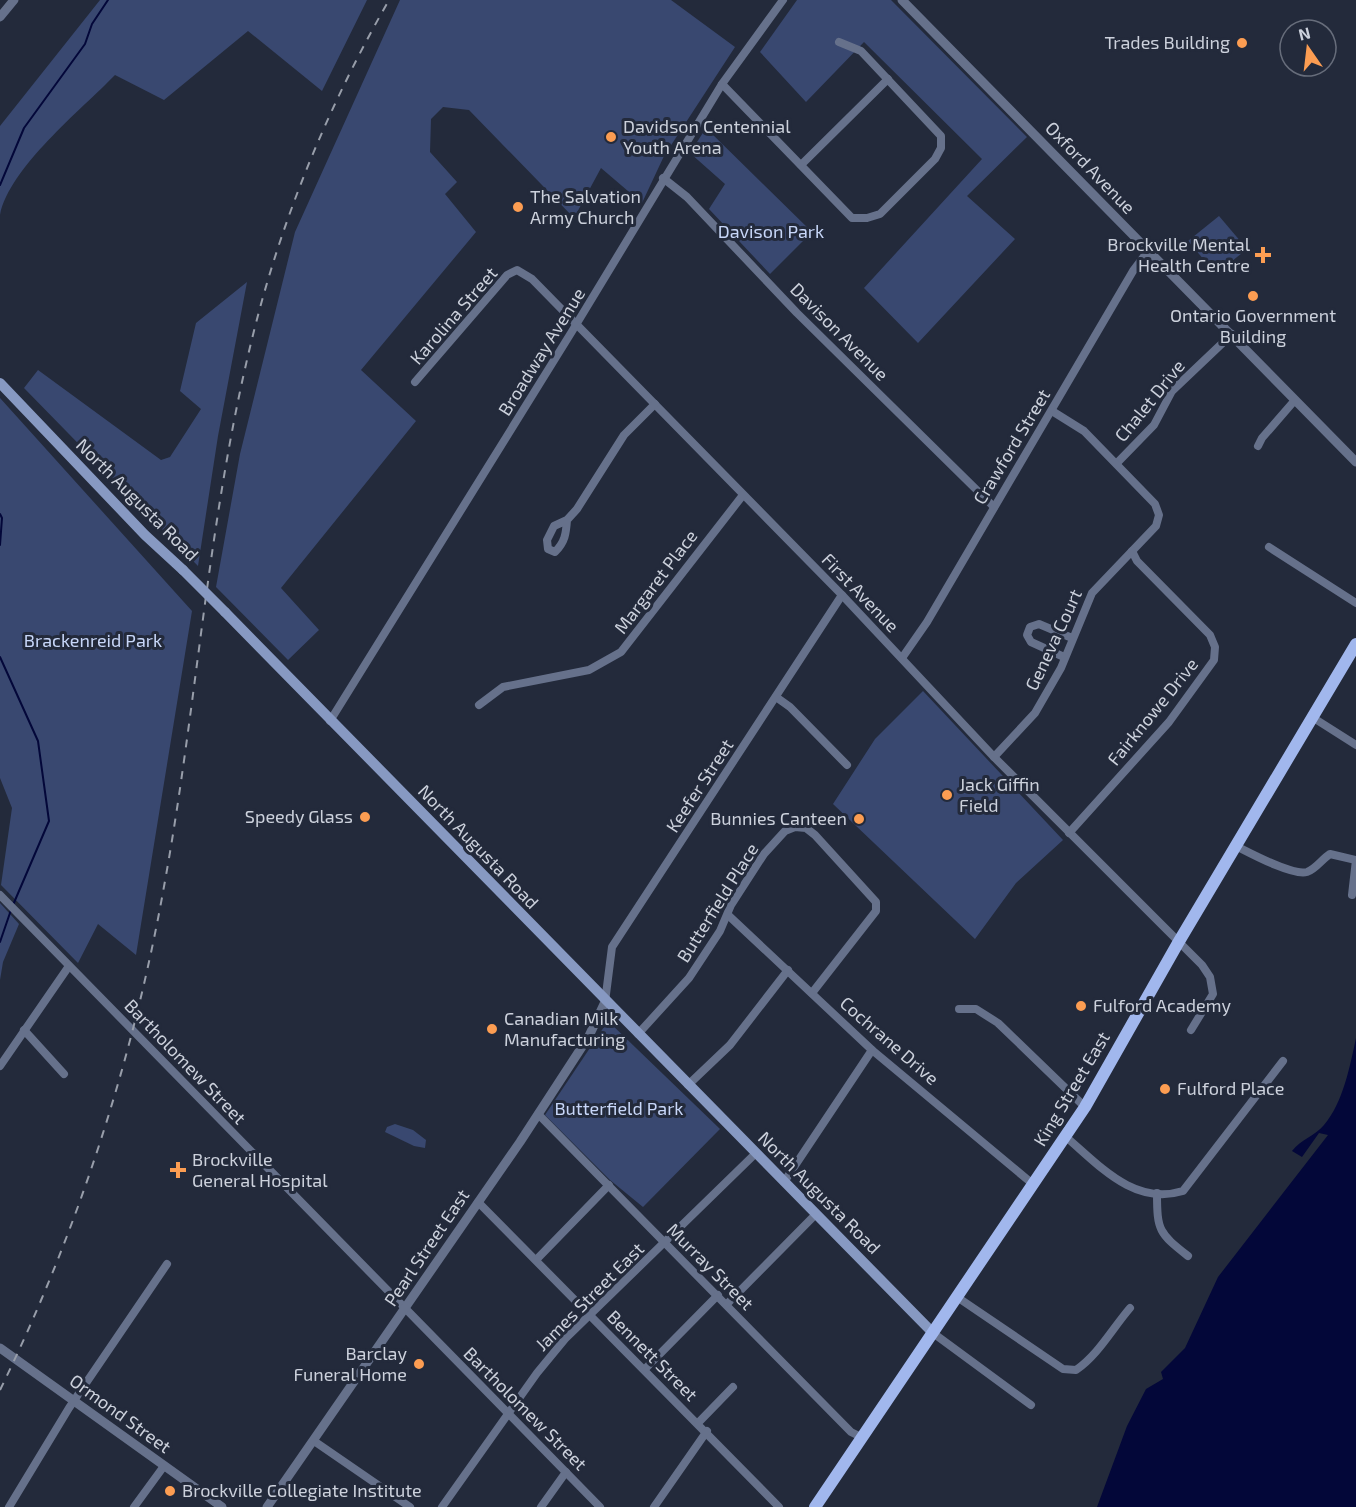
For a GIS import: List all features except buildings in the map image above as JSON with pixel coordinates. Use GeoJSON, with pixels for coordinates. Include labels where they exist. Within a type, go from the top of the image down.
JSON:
{"type":"FeatureCollection","features":[{"type":"Feature","properties":{"kind":"main road","name":"North Augusta Road"},"geometry":{"type":"LineString","coordinates":[[0,382],[145,535],[225,612],[605,1002],[933,1333]]}},
{"type":"Feature","properties":{"kind":"main road","name":"King Street East"},"geometry":{"type":"LineString","coordinates":[[815,1507],[1066,1137],[1178,943],[1356,644]]}},
{"type":"Feature","properties":{"kind":"street"},"geometry":{"type":"LineString","coordinates":[[0,17],[14,0]]}},
{"type":"Feature","properties":{"kind":"street","name":"Broadway Avenue"},"geometry":{"type":"LineString","coordinates":[[330,721],[577,324],[663,178],[722,84],[783,0]]}},
{"type":"Feature","properties":{"kind":"street","name":"Oxford Avenue"},"geometry":{"type":"LineString","coordinates":[[902,0],[1356,462]]}},
{"type":"Feature","properties":{"kind":"street"},"geometry":{"type":"LineString","coordinates":[[722,84],[852,218],[867,218],[880,214],[935,159],[941,148],[941,136],[861,51],[839,42]]}},
{"type":"Feature","properties":{"kind":"street"},"geometry":{"type":"LineString","coordinates":[[801,165],[888,79]]}},
{"type":"Feature","properties":{"kind":"street","name":"Davison Avenue"},"geometry":{"type":"LineString","coordinates":[[663,178],[687,197],[797,312],[994,507]]}},
{"type":"Feature","properties":{"kind":"street","name":"Crawford Street"},"geometry":{"type":"LineString","coordinates":[[902,658],[927,622],[1133,271],[1148,251]]}},
{"type":"Feature","properties":{"kind":"street","name":"First Avenue"},"geometry":{"type":"LineString","coordinates":[[516,270],[532,279],[577,324],[842,595],[994,757],[1202,965],[1210,977],[1213,994],[1191,1030]]}},
{"type":"Feature","properties":{"kind":"street","name":"Karolina Street"},"geometry":{"type":"LineString","coordinates":[[415,382],[507,275],[516,270]]}},
{"type":"Feature","properties":{"kind":"street","name":"Chalet Drive"},"geometry":{"type":"LineString","coordinates":[[1117,463],[1154,425],[1172,392],[1232,334]]}},
{"type":"Feature","properties":{"kind":"street"},"geometry":{"type":"LineString","coordinates":[[1258,446],[1262,438],[1295,400]]}},
{"type":"Feature","properties":{"kind":"street"},"geometry":{"type":"LineString","coordinates":[[567,520],[577,509],[624,435],[655,404]]}},
{"type":"Feature","properties":{"kind":"street","name":"Geneva Court"},"geometry":{"type":"LineString","coordinates":[[994,757],[1035,712],[1064,657],[1092,593],[1103,578],[1156,526],[1159,514],[1155,504],[1084,431],[1052,411]]}},
{"type":"Feature","properties":{"kind":"street","name":"Margaret Place"},"geometry":{"type":"LineString","coordinates":[[479,705],[503,687],[589,670],[621,652],[743,495]]}},
{"type":"Feature","properties":{"kind":"street"},"geometry":{"type":"LineString","coordinates":[[1269,547],[1356,603]]}},
{"type":"Feature","properties":{"kind":"street","name":"Fairknowe Drive"},"geometry":{"type":"LineString","coordinates":[[1069,833],[1169,722],[1214,660],[1215,647],[1210,635],[1137,561],[1132,551]]}},
{"type":"Feature","properties":{"kind":"street","name":"Keefer Street"},"geometry":{"type":"LineString","coordinates":[[605,1002],[612,947],[777,697],[797,660],[842,595]]}},
{"type":"Feature","properties":{"kind":"street"},"geometry":{"type":"LineString","coordinates":[[1064,657],[1031,642],[1027,634],[1030,627],[1039,624],[1072,638]]}},
{"type":"Feature","properties":{"kind":"street"},"geometry":{"type":"LineString","coordinates":[[777,697],[790,706],[847,765]]}},
{"type":"Feature","properties":{"kind":"street"},"geometry":{"type":"LineString","coordinates":[[1312,717],[1356,745]]}},
{"type":"Feature","properties":{"kind":"street","name":"Butterfield Place"},"geometry":{"type":"LineString","coordinates":[[638,1034],[689,978],[728,915],[731,905],[765,854],[785,831],[795,827],[806,828],[815,835],[870,892],[876,902],[876,911],[812,993]]}},
{"type":"Feature","properties":{"kind":"street"},"geometry":{"type":"LineString","coordinates":[[1236,846],[1302,873],[1312,870],[1330,854],[1356,860],[1352,896]]}},
{"type":"Feature","properties":{"kind":"street","name":"Bartholomew Street"},"geometry":{"type":"LineString","coordinates":[[0,895],[600,1507]]}},
{"type":"Feature","properties":{"kind":"street","name":"Cochrane Drive"},"geometry":{"type":"LineString","coordinates":[[728,915],[872,1050],[1034,1185]]}},
{"type":"Feature","properties":{"kind":"street"},"geometry":{"type":"LineString","coordinates":[[0,1066],[69,966]]}},
{"type":"Feature","properties":{"kind":"street"},"geometry":{"type":"LineString","coordinates":[[688,1085],[730,1045],[788,970]]}},
{"type":"Feature","properties":{"kind":"street","name":"Pearl Street East"},"geometry":{"type":"LineString","coordinates":[[267,1507],[538,1114],[589,1036],[605,1002]]}},
{"type":"Feature","properties":{"kind":"street"},"geometry":{"type":"LineString","coordinates":[[959,1009],[976,1009],[998,1023],[1084,1107]]}},
{"type":"Feature","properties":{"kind":"street"},"geometry":{"type":"LineString","coordinates":[[24,1030],[64,1074]]}},
{"type":"Feature","properties":{"kind":"street"},"geometry":{"type":"LineString","coordinates":[[784,1182],[872,1050]]}},
{"type":"Feature","properties":{"kind":"street"},"geometry":{"type":"LineString","coordinates":[[1066,1137],[1125,1187],[1157,1193],[1183,1191],[1283,1062]]}},
{"type":"Feature","properties":{"kind":"street","name":"Murray Street"},"geometry":{"type":"LineString","coordinates":[[538,1114],[727,1304],[850,1432],[863,1438]]}},
{"type":"Feature","properties":{"kind":"street","name":"James Street East"},"geometry":{"type":"LineString","coordinates":[[442,1507],[537,1373],[590,1315],[756,1153]]}},
{"type":"Feature","properties":{"kind":"street"},"geometry":{"type":"LineString","coordinates":[[536,1260],[609,1185]]}},
{"type":"Feature","properties":{"kind":"street"},"geometry":{"type":"LineString","coordinates":[[1157,1193],[1159,1228],[1164,1237],[1188,1256]]}},
{"type":"Feature","properties":{"kind":"street","name":"Bennett Street"},"geometry":{"type":"LineString","coordinates":[[478,1202],[779,1507]]}},
{"type":"Feature","properties":{"kind":"street"},"geometry":{"type":"LineString","coordinates":[[727,1304],[816,1214]]}},
{"type":"Feature","properties":{"kind":"street"},"geometry":{"type":"LineString","coordinates":[[9,1507],[74,1402],[167,1264]]}},
{"type":"Feature","properties":{"kind":"street"},"geometry":{"type":"LineString","coordinates":[[645,1369],[718,1295]]}},
{"type":"Feature","properties":{"kind":"street"},"geometry":{"type":"LineString","coordinates":[[957,1297],[1064,1369],[1076,1370],[1089,1361],[1130,1308]]}},
{"type":"Feature","properties":{"kind":"street"},"geometry":{"type":"LineString","coordinates":[[933,1333],[1031,1405]]}},
{"type":"Feature","properties":{"kind":"street","name":"Ormond Street"},"geometry":{"type":"LineString","coordinates":[[0,1348],[222,1507]]}},
{"type":"Feature","properties":{"kind":"street"},"geometry":{"type":"LineString","coordinates":[[698,1423],[734,1387]]}},
{"type":"Feature","properties":{"kind":"street"},"geometry":{"type":"LineString","coordinates":[[654,1507],[706,1431]]}},
{"type":"Feature","properties":{"kind":"street"},"geometry":{"type":"LineString","coordinates":[[314,1441],[410,1507]]}},
{"type":"Feature","properties":{"kind":"street"},"geometry":{"type":"LineString","coordinates":[[134,1507],[164,1466]]}},
{"type":"Feature","properties":{"kind":"street"},"geometry":{"type":"LineString","coordinates":[[541,1507],[566,1472]]}},
{"type":"Feature","properties":{"kind":"green space"},"geometry":{"type":"Polygon","coordinates":[[[100,0],[367,0],[322,91],[248,31],[164,100],[115,75],[31,159],[6,197],[0,215],[0,126],[100,0]]]}},
{"type":"Feature","properties":{"kind":"green space"},"geometry":{"type":"Polygon","coordinates":[[[400,0],[671,0],[735,47],[664,156],[642,203],[601,168],[574,218],[469,110],[443,107],[431,119],[430,152],[457,182],[445,194],[476,232],[361,370],[416,421],[281,588],[319,630],[288,660],[216,587],[240,454],[295,232],[400,0]]]}},
{"type":"Feature","properties":{"kind":"green space"},"geometry":{"type":"Polygon","coordinates":[[[797,0],[891,0],[1027,137],[967,196],[1015,239],[918,343],[864,288],[982,159],[864,42],[806,102],[760,52],[797,0]]]}},
{"type":"Feature","properties":{"kind":"green space","name":"Davison Park"},"geometry":{"type":"Polygon","coordinates":[[[706,128],[812,232],[770,274],[709,209],[725,184],[690,153],[706,128]]]}},
{"type":"Feature","properties":{"kind":"green space"},"geometry":{"type":"Polygon","coordinates":[[[1219,216],[1247,249],[1216,274],[1188,241],[1219,216]]]}},
{"type":"Feature","properties":{"kind":"green space"},"geometry":{"type":"Polygon","coordinates":[[[247,282],[218,436],[198,566],[24,388],[38,370],[161,460],[170,457],[201,409],[180,391],[196,323],[247,282]]]}},
{"type":"Feature","properties":{"kind":"green space","name":"Brackenreid Park"},"geometry":{"type":"Polygon","coordinates":[[[0,398],[192,611],[136,955],[98,924],[78,963],[1,885],[12,808],[0,778],[0,398]]]}},
{"type":"Feature","properties":{"kind":"green space"},"geometry":{"type":"Polygon","coordinates":[[[923,691],[1063,840],[1016,883],[975,939],[833,804],[875,739],[923,691]]]}},
{"type":"Feature","properties":{"kind":"green space"},"geometry":{"type":"Polygon","coordinates":[[[0,903],[19,924],[3,962],[0,980],[0,903]]]}},
{"type":"Feature","properties":{"kind":"green space","name":"Butterfield Park"},"geometry":{"type":"Polygon","coordinates":[[[608,1021],[720,1129],[643,1207],[610,1180],[545,1115],[608,1021]]]}},
{"type":"Feature","properties":{"kind":"green space"},"geometry":{"type":"Polygon","coordinates":[[[395,1124],[413,1130],[426,1140],[425,1148],[414,1146],[385,1132],[387,1127],[395,1124]]]}},
{"type":"Feature","properties":{"kind":"shaded area"},"geometry":{"type":"Polygon","coordinates":[[[1356,1038],[1356,1507],[1097,1507],[1127,1426],[1146,1389],[1163,1379],[1161,1372],[1185,1348],[1218,1277],[1328,1135],[1319,1133],[1302,1157],[1292,1151],[1320,1129],[1331,1116],[1345,1084],[1356,1038]]]}},
{"type":"Feature","properties":{"kind":"waterway"},"geometry":{"type":"LineString","coordinates":[[0,185],[24,128],[85,44],[92,24],[108,0]]}},
{"type":"Feature","properties":{"kind":"waterway"},"geometry":{"type":"LineString","coordinates":[[0,514],[2,518],[0,545]]}},
{"type":"Feature","properties":{"kind":"waterway"},"geometry":{"type":"LineString","coordinates":[[0,657],[38,741],[49,821],[13,905]]}},
{"type":"Feature","properties":{"kind":"waterway"},"geometry":{"type":"LineString","coordinates":[[0,942],[11,910]]}},
{"type":"Feature","properties":{"kind":"railway"},"geometry":{"type":"LineString","coordinates":[[0,1390],[54,1270],[77,1209],[99,1146],[135,1020],[163,892],[186,750],[226,464],[256,323],[281,239],[312,157],[348,77],[389,0]]}},
{"type":"Feature","properties":{"kind":"place","name":"Trades Building"},"geometry":{"type":"Point","coordinates":[1242,43]}},
{"type":"Feature","properties":{"kind":"place","name":"Davidson Centennial Youth Arena"},"geometry":{"type":"Point","coordinates":[611,137]}},
{"type":"Feature","properties":{"kind":"place","name":"The Salvation Army Church"},"geometry":{"type":"Point","coordinates":[518,207]}},
{"type":"Feature","properties":{"kind":"place","name":"Brockville Mental Health Centre"},"geometry":{"type":"Point","coordinates":[1263,255]}},
{"type":"Feature","properties":{"kind":"place","name":"Ontario Government Building"},"geometry":{"type":"Point","coordinates":[1253,296]}},
{"type":"Feature","properties":{"kind":"place","name":"Jack Giffin Field"},"geometry":{"type":"Point","coordinates":[947,795]}},
{"type":"Feature","properties":{"kind":"place","name":"Speedy Glass"},"geometry":{"type":"Point","coordinates":[365,817]}},
{"type":"Feature","properties":{"kind":"place","name":"Bunnies Canteen"},"geometry":{"type":"Point","coordinates":[859,819]}},
{"type":"Feature","properties":{"kind":"place","name":"Fulford Academy"},"geometry":{"type":"Point","coordinates":[1081,1006]}},
{"type":"Feature","properties":{"kind":"place","name":"Canadian Milk Manufacturing"},"geometry":{"type":"Point","coordinates":[492,1029]}},
{"type":"Feature","properties":{"kind":"place","name":"Fulford Place"},"geometry":{"type":"Point","coordinates":[1165,1089]}},
{"type":"Feature","properties":{"kind":"place","name":"Brockville General Hospital"},"geometry":{"type":"Point","coordinates":[178,1170]}},
{"type":"Feature","properties":{"kind":"place","name":"Barclay Funeral Home"},"geometry":{"type":"Point","coordinates":[419,1364]}},
{"type":"Feature","properties":{"kind":"place","name":"Brockville Collegiate Institute"},"geometry":{"type":"Point","coordinates":[170,1491]}}]}
